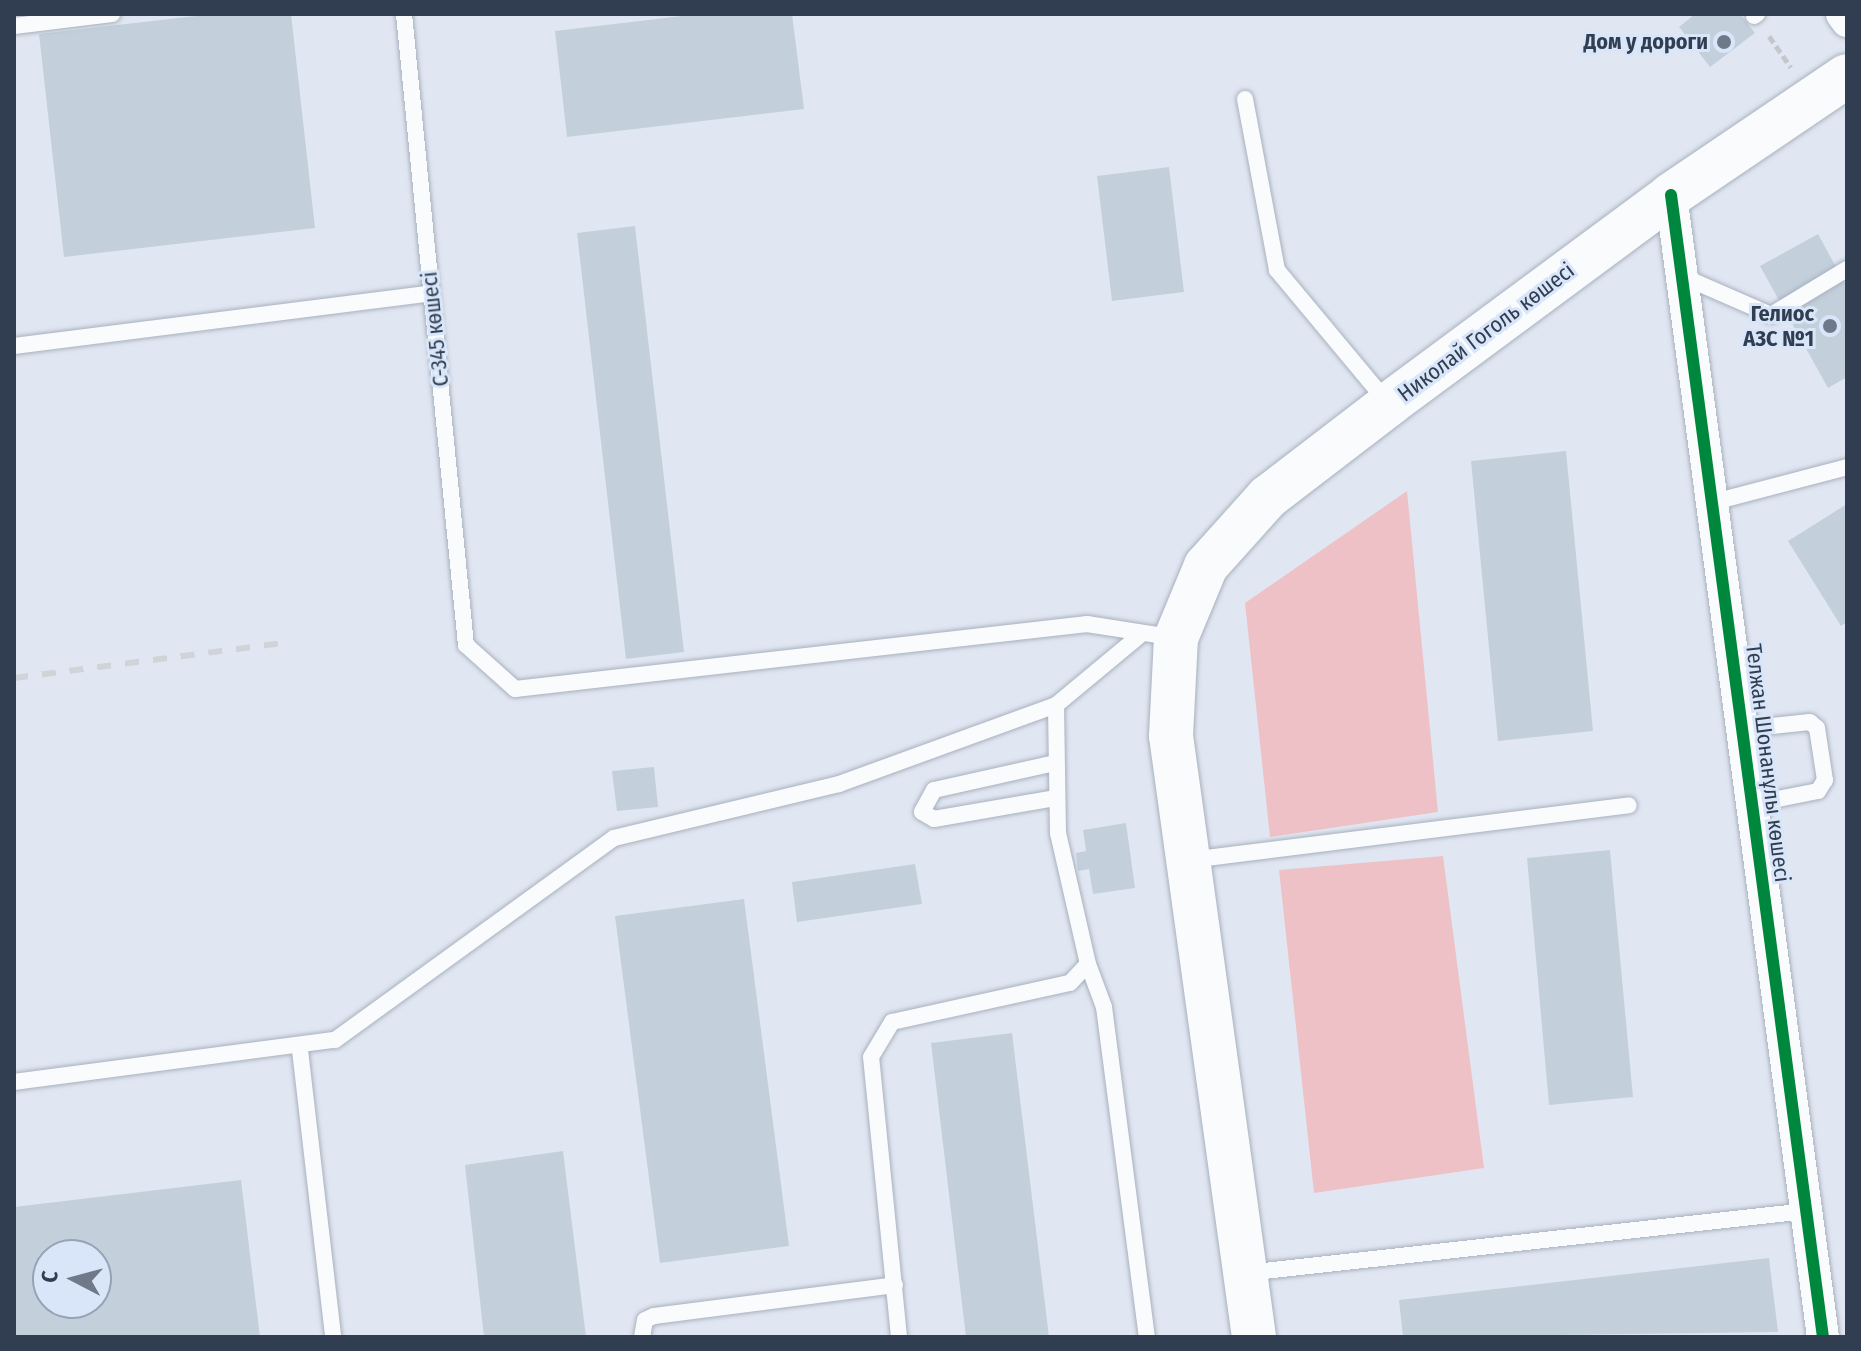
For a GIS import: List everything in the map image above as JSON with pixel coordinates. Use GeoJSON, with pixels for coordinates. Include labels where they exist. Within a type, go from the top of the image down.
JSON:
{"type":"FeatureCollection","features":[{"type":"Feature","properties":{"kind":"main road","name":"Николай Гоголь көшесі"},"geometry":{"type":"LineString","coordinates":[[1254,1337],[1157,637],[1206,566],[1268,497],[1671,195],[1847,76]]}},
{"type":"Feature","properties":{"kind":"street"},"geometry":{"type":"LineString","coordinates":[[1842,14],[1847,21]]}},
{"type":"Feature","properties":{"kind":"street","name":"Телжан Шонанұлы көшесі"},"geometry":{"type":"LineString","coordinates":[[1671,195],[1823,1337]]}},
{"type":"Feature","properties":{"kind":"lane"},"geometry":{"type":"LineString","coordinates":[[14,26],[112,14]]}},
{"type":"Feature","properties":{"kind":"lane","name":"С-345 көшесі"},"geometry":{"type":"LineString","coordinates":[[404,14],[466,645],[515,689],[534,692],[1087,624],[1157,637]]}},
{"type":"Feature","properties":{"kind":"lane"},"geometry":{"type":"LineString","coordinates":[[1245,99],[1277,270],[1389,404]]}},
{"type":"Feature","properties":{"kind":"lane"},"geometry":{"type":"LineString","coordinates":[[1684,277],[1771,315],[1847,269]]}},
{"type":"Feature","properties":{"kind":"lane"},"geometry":{"type":"LineString","coordinates":[[14,346],[431,293]]}},
{"type":"Feature","properties":{"kind":"lane"},"geometry":{"type":"LineString","coordinates":[[1714,502],[1847,467]]}},
{"type":"Feature","properties":{"kind":"lane"},"geometry":{"type":"LineString","coordinates":[[14,1082],[300,1050],[335,1040],[614,838],[839,784],[1056,705],[1157,637]]}},
{"type":"Feature","properties":{"kind":"lane"},"geometry":{"type":"LineString","coordinates":[[1056,705],[1058,833],[1088,964],[1104,1007],[1147,1337]]}},
{"type":"Feature","properties":{"kind":"lane"},"geometry":{"type":"LineString","coordinates":[[1744,729],[1810,722],[1817,728],[1825,780],[1818,791],[1753,804]]}},
{"type":"Feature","properties":{"kind":"lane"},"geometry":{"type":"LineString","coordinates":[[1055,763],[934,790],[922,812],[934,819],[1056,798]]}},
{"type":"Feature","properties":{"kind":"lane"},"geometry":{"type":"LineString","coordinates":[[1188,860],[1629,805]]}},
{"type":"Feature","properties":{"kind":"lane"},"geometry":{"type":"LineString","coordinates":[[899,1337],[871,1057],[878,1036],[909,1017],[1070,983],[1088,964]]}},
{"type":"Feature","properties":{"kind":"lane"},"geometry":{"type":"LineString","coordinates":[[300,1050],[333,1337]]}},
{"type":"Feature","properties":{"kind":"lane"},"geometry":{"type":"LineString","coordinates":[[1245,1273],[1807,1211]]}},
{"type":"Feature","properties":{"kind":"lane"},"geometry":{"type":"LineString","coordinates":[[642,1337],[645,1320],[654,1316],[895,1285]]}},
{"type":"Feature","properties":{"kind":"shaded area"},"geometry":{"type":"Polygon","coordinates":[[[1407,491],[1438,812],[1270,837],[1245,603],[1407,491]]]}},
{"type":"Feature","properties":{"kind":"shaded area"},"geometry":{"type":"Polygon","coordinates":[[[1443,856],[1484,1168],[1314,1193],[1279,870],[1443,856]]]}},
{"type":"Feature","properties":{"kind":"building"},"geometry":{"type":"Polygon","coordinates":[[[213,14],[291,14],[315,228],[64,257],[39,34],[213,14]]]}},
{"type":"Feature","properties":{"kind":"building"},"geometry":{"type":"Polygon","coordinates":[[[699,14],[792,14],[804,109],[567,137],[555,31],[699,14]]]}},
{"type":"Feature","properties":{"kind":"building"},"geometry":{"type":"Polygon","coordinates":[[[1695,14],[1740,14],[1755,33],[1710,67],[1679,27],[1695,14]]]}},
{"type":"Feature","properties":{"kind":"building"},"geometry":{"type":"Polygon","coordinates":[[[1169,167],[1184,292],[1112,301],[1097,176],[1169,167]]]}},
{"type":"Feature","properties":{"kind":"building"},"geometry":{"type":"Polygon","coordinates":[[[635,226],[684,652],[626,659],[577,233],[635,226]]]}},
{"type":"Feature","properties":{"kind":"building"},"geometry":{"type":"Polygon","coordinates":[[[1818,234],[1847,287],[1847,377],[1828,388],[1760,266],[1818,234]]]}},
{"type":"Feature","properties":{"kind":"building"},"geometry":{"type":"Polygon","coordinates":[[[1566,451],[1593,731],[1498,741],[1471,461],[1566,451]]]}},
{"type":"Feature","properties":{"kind":"building"},"geometry":{"type":"Polygon","coordinates":[[[1847,504],[1847,622],[1841,626],[1788,541],[1847,504]]]}},
{"type":"Feature","properties":{"kind":"building"},"geometry":{"type":"Polygon","coordinates":[[[654,767],[658,807],[617,811],[612,771],[654,767]]]}},
{"type":"Feature","properties":{"kind":"building"},"geometry":{"type":"Polygon","coordinates":[[[1126,823],[1135,888],[1093,894],[1089,869],[1078,871],[1076,853],[1086,851],[1083,830],[1126,823]]]}},
{"type":"Feature","properties":{"kind":"building"},"geometry":{"type":"Polygon","coordinates":[[[1610,850],[1633,1097],[1549,1105],[1527,858],[1610,850]]]}},
{"type":"Feature","properties":{"kind":"building"},"geometry":{"type":"Polygon","coordinates":[[[915,864],[922,904],[797,922],[792,882],[915,864]]]}},
{"type":"Feature","properties":{"kind":"building"},"geometry":{"type":"Polygon","coordinates":[[[744,899],[789,1246],[660,1263],[615,916],[744,899]]]}},
{"type":"Feature","properties":{"kind":"building"},"geometry":{"type":"Polygon","coordinates":[[[1012,1033],[1049,1337],[966,1337],[931,1043],[1012,1033]]]}},
{"type":"Feature","properties":{"kind":"building"},"geometry":{"type":"Polygon","coordinates":[[[563,1151],[586,1337],[484,1337],[465,1165],[563,1151]]]}},
{"type":"Feature","properties":{"kind":"building"},"geometry":{"type":"Polygon","coordinates":[[[241,1180],[260,1337],[14,1337],[14,1207],[241,1180]]]}},
{"type":"Feature","properties":{"kind":"building"},"geometry":{"type":"Polygon","coordinates":[[[1769,1258],[1778,1332],[1403,1337],[1399,1300],[1769,1258]]]}},
{"type":"Feature","properties":{"kind":"railway"},"geometry":{"type":"LineString","coordinates":[[14,678],[285,643]]}},
{"type":"Feature","properties":{"kind":"cycle path"},"geometry":{"type":"LineString","coordinates":[[1671,195],[1823,1337]]}},
{"type":"Feature","properties":{"kind":"place","name":"Дом у дороги"},"geometry":{"type":"Point","coordinates":[1724,42]}},
{"type":"Feature","properties":{"kind":"place","name":"Гелиос АЗС №1"},"geometry":{"type":"Point","coordinates":[1830,326]}}]}
